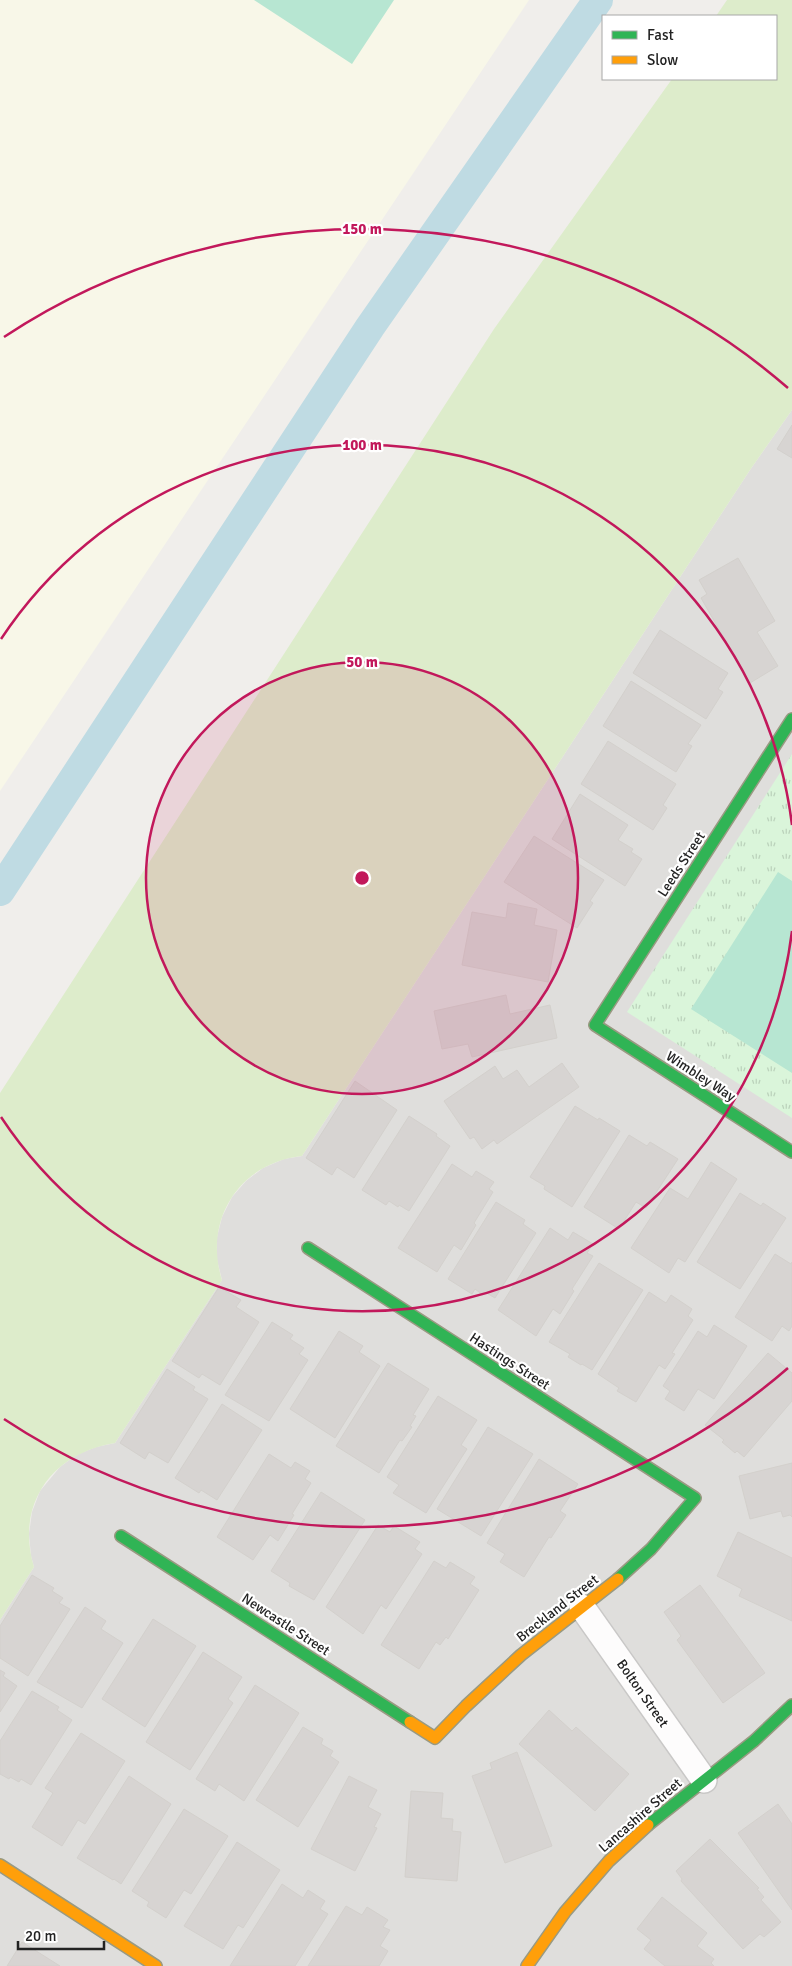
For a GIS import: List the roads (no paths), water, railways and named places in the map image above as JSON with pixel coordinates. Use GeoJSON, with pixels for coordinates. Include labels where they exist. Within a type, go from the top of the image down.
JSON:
{"type":"FeatureCollection","features":[{"type":"Feature","properties":{"kind":"street","name":"Leeds Street"},"geometry":{"type":"LineString","coordinates":[[595,1025],[792,719]]}},
{"type":"Feature","properties":{"kind":"street","name":"Wimbley Way"},"geometry":{"type":"LineString","coordinates":[[595,1025],[792,1152]]}},
{"type":"Feature","properties":{"kind":"street","name":"Hastings Street"},"geometry":{"type":"LineString","coordinates":[[308,1248],[695,1498]]}},
{"type":"Feature","properties":{"kind":"street","name":"Breckland Street"},"geometry":{"type":"LineString","coordinates":[[435,1738],[521,1655],[611,1585],[651,1550],[695,1498]]}},
{"type":"Feature","properties":{"kind":"street","name":"Newcastle Street"},"geometry":{"type":"LineString","coordinates":[[121,1536],[435,1738]]}},
{"type":"Feature","properties":{"kind":"street","name":"Bolton Street"},"geometry":{"type":"LineString","coordinates":[[582,1607],[704,1780]]}},
{"type":"Feature","properties":{"kind":"street","name":"Lancashire Street"},"geometry":{"type":"LineString","coordinates":[[528,1966],[565,1912],[609,1861],[659,1814],[754,1741],[792,1705]]}},
{"type":"Feature","properties":{"kind":"street"},"geometry":{"type":"LineString","coordinates":[[0,1865],[156,1966]]}},
{"type":"Feature","properties":{"kind":"waterway"},"geometry":{"type":"LineString","coordinates":[[0,891],[370,327],[598,0]]}}]}
